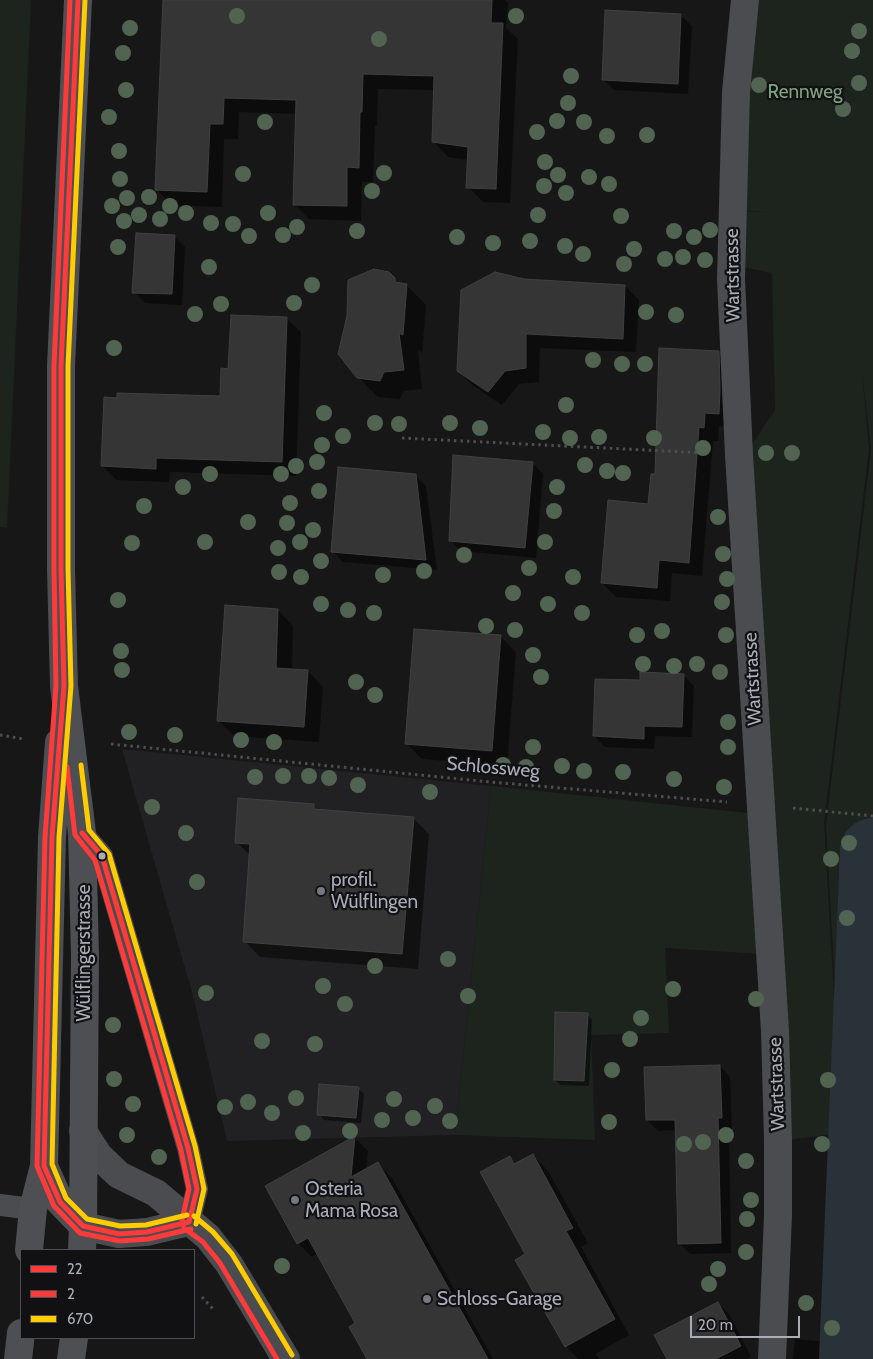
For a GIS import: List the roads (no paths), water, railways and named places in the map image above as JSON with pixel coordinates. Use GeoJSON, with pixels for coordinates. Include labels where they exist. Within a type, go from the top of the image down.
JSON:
{"type":"FeatureCollection","features":[{"type":"Feature","properties":{"kind":"main road","name":"Wülflingerstrasse"},"geometry":{"type":"LineString","coordinates":[[78,0],[61,366],[61,569],[64,686],[82,833],[85,956],[82,1238]]}},
{"type":"Feature","properties":{"kind":"main road","name":"Wülflingerstrasse"},"geometry":{"type":"LineString","coordinates":[[44,1166],[52,837],[64,686]]}},
{"type":"Feature","properties":{"kind":"main road"},"geometry":{"type":"LineString","coordinates":[[29,1249],[33,1209],[44,1166]]}},
{"type":"Feature","properties":{"kind":"main road"},"geometry":{"type":"LineString","coordinates":[[44,1166],[60,1202],[82,1238]]}},
{"type":"Feature","properties":{"kind":"main road"},"geometry":{"type":"LineString","coordinates":[[18,1359],[20,1339]]}},
{"type":"Feature","properties":{"kind":"main road"},"geometry":{"type":"LineString","coordinates":[[71,1359],[74,1339]]}},
{"type":"Feature","properties":{"kind":"street","name":"Wartstrasse"},"geometry":{"type":"LineString","coordinates":[[745,0],[736,92],[731,279],[739,455],[775,1031],[778,1215],[772,1359]]}},
{"type":"Feature","properties":{"kind":"street"},"geometry":{"type":"LineString","coordinates":[[84,1131],[99,1156],[119,1175],[156,1193],[208,1237],[226,1259],[286,1359]]}},
{"type":"Feature","properties":{"kind":"street"},"geometry":{"type":"LineString","coordinates":[[82,1238],[147,1232],[189,1222]]}},
{"type":"Feature","properties":{"kind":"lane"},"geometry":{"type":"LineString","coordinates":[[82,833],[102,856],[188,1148],[196,1189],[189,1222]]}},
{"type":"Feature","properties":{"kind":"lane"},"geometry":{"type":"LineString","coordinates":[[0,1205],[33,1209]]}},
{"type":"Feature","properties":{"kind":"waterway"},"geometry":{"type":"LineString","coordinates":[[852,1359],[873,851]]}},
{"type":"Feature","properties":{"kind":"place","name":"profil. Wülflingen"},"geometry":{"type":"Point","coordinates":[321,891]}},
{"type":"Feature","properties":{"kind":"place","name":"Osteria Mama Rosa"},"geometry":{"type":"Point","coordinates":[295,1200]}},
{"type":"Feature","properties":{"kind":"place","name":"Schloss-Garage"},"geometry":{"type":"Point","coordinates":[427,1299]}},
{"type":"Feature","properties":{"kind":"park label","name":"Rennweg"},"geometry":{"type":"Point","coordinates":[805,92]}}]}
